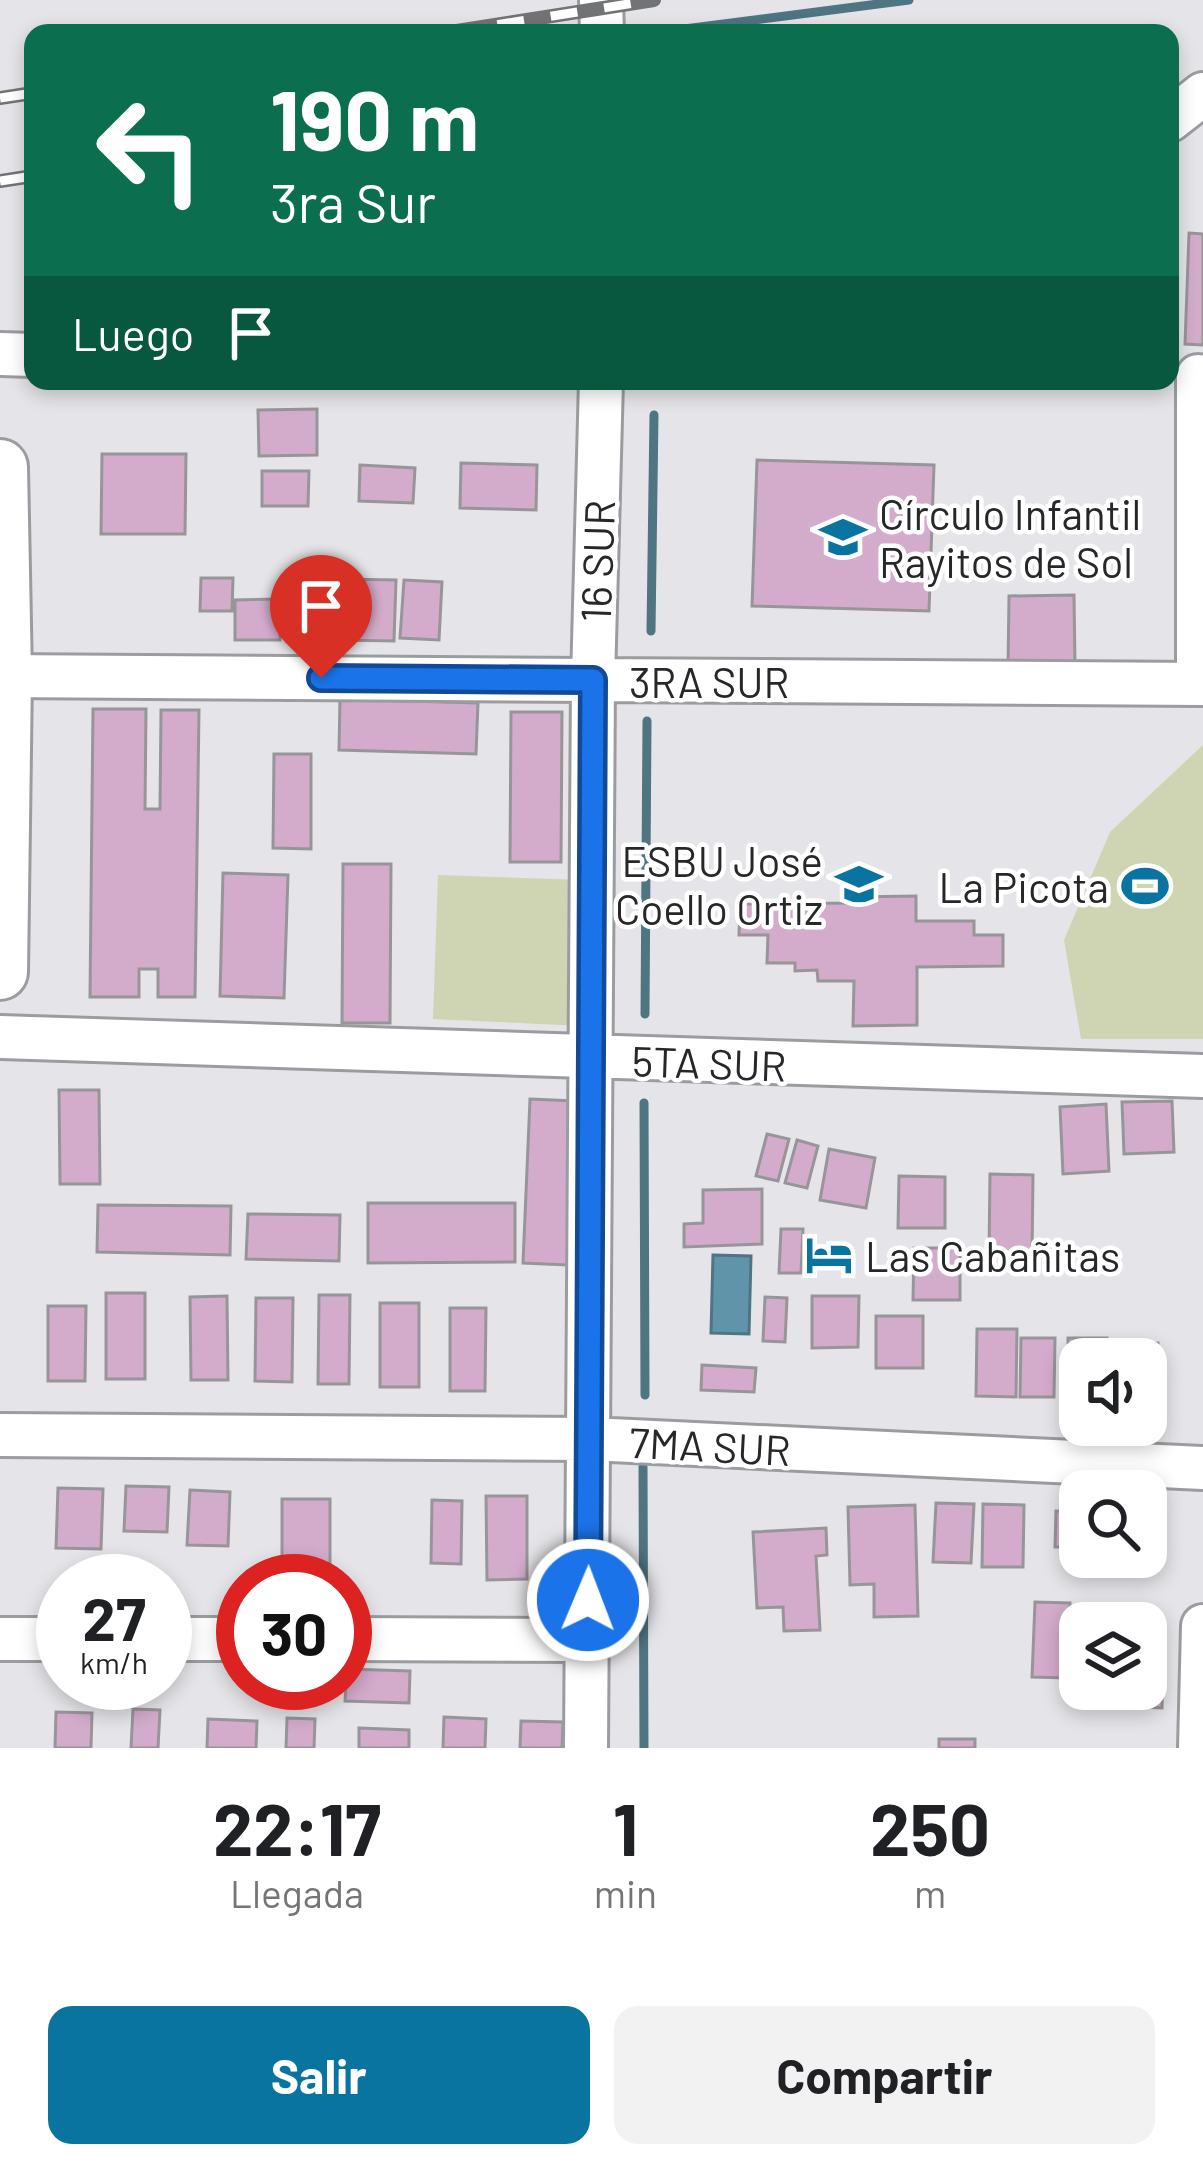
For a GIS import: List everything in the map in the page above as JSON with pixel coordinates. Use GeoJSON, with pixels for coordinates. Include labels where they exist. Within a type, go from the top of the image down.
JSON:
{"type":"FeatureCollection","features":[{"type":"Feature","properties":{"kind":"main road"},"geometry":{"type":"LineString","coordinates":[[0,467],[0,972]]}},
{"type":"Feature","properties":{"kind":"street"},"geometry":{"type":"LineString","coordinates":[[1179,113],[1203,94]]}},
{"type":"Feature","properties":{"kind":"street"},"geometry":{"type":"LineString","coordinates":[[1190,376],[1200,684]]}},
{"type":"Feature","properties":{"kind":"street","name":"16 SUR"},"geometry":{"type":"LineString","coordinates":[[586,1748],[593,680],[601,390]]}},
{"type":"Feature","properties":{"kind":"street","name":"3RA SUR"},"geometry":{"type":"LineString","coordinates":[[2,676],[1200,684]]}},
{"type":"Feature","properties":{"kind":"street","name":"5TA SUR"},"geometry":{"type":"LineString","coordinates":[[0,1037],[1203,1076]]}},
{"type":"Feature","properties":{"kind":"street","name":"7MA SUR"},"geometry":{"type":"LineString","coordinates":[[0,1435],[590,1439],[1203,1468]]}},
{"type":"Feature","properties":{"kind":"street"},"geometry":{"type":"LineString","coordinates":[[1199,1748],[1203,1626]]}},
{"type":"Feature","properties":{"kind":"street"},"geometry":{"type":"LineString","coordinates":[[0,1639],[36,1639]]}},
{"type":"Feature","properties":{"kind":"street"},"geometry":{"type":"LineString","coordinates":[[372,1640],[588,1640]]}},
{"type":"Feature","properties":{"kind":"green space","name":"La Picota"},"geometry":{"type":"Polygon","coordinates":[[[1203,745],[1203,1039],[1081,1039],[1064,940],[1110,832],[1203,745]]]}},
{"type":"Feature","properties":{"kind":"green space"},"geometry":{"type":"Polygon","coordinates":[[[438,875],[583,880],[583,1026],[433,1019],[438,875]]]}},
{"type":"Feature","properties":{"kind":"water"},"geometry":{"type":"Polygon","coordinates":[[[713,1255],[751,1256],[749,1334],[711,1333],[713,1255]]]}},
{"type":"Feature","properties":{"kind":"building"},"geometry":{"type":"Polygon","coordinates":[[[1189,233],[1203,234],[1203,345],[1185,344],[1189,233]]]}},
{"type":"Feature","properties":{"kind":"building"},"geometry":{"type":"Polygon","coordinates":[[[317,409],[317,455],[259,456],[258,410],[317,409]]]}},
{"type":"Feature","properties":{"kind":"building"},"geometry":{"type":"Polygon","coordinates":[[[102,454],[186,454],[185,534],[101,534],[102,454]]]}},
{"type":"Feature","properties":{"kind":"building"},"geometry":{"type":"Polygon","coordinates":[[[757,460],[934,465],[929,611],[752,606],[757,460]]]}},
{"type":"Feature","properties":{"kind":"building"},"geometry":{"type":"Polygon","coordinates":[[[461,463],[537,465],[536,510],[460,508],[461,463]]]}},
{"type":"Feature","properties":{"kind":"building"},"geometry":{"type":"Polygon","coordinates":[[[360,465],[415,468],[413,503],[359,501],[360,465]]]}},
{"type":"Feature","properties":{"kind":"building"},"geometry":{"type":"Polygon","coordinates":[[[262,471],[309,471],[308,506],[262,506],[262,471]]]}},
{"type":"Feature","properties":{"kind":"building"},"geometry":{"type":"Polygon","coordinates":[[[201,578],[233,578],[232,611],[200,611],[201,578]]]}},
{"type":"Feature","properties":{"kind":"building"},"geometry":{"type":"Polygon","coordinates":[[[340,579],[396,580],[394,641],[339,640],[340,579]]]}},
{"type":"Feature","properties":{"kind":"building"},"geometry":{"type":"Polygon","coordinates":[[[404,580],[442,582],[439,640],[400,638],[404,580]]]}},
{"type":"Feature","properties":{"kind":"building"},"geometry":{"type":"Polygon","coordinates":[[[1074,595],[1075,667],[1008,668],[1009,596],[1074,595]]]}},
{"type":"Feature","properties":{"kind":"building"},"geometry":{"type":"Polygon","coordinates":[[[280,599],[280,640],[235,640],[235,600],[280,599]]]}},
{"type":"Feature","properties":{"kind":"building"},"geometry":{"type":"Polygon","coordinates":[[[334,605],[335,639],[300,639],[299,606],[334,605]]]}},
{"type":"Feature","properties":{"kind":"building"},"geometry":{"type":"Polygon","coordinates":[[[340,699],[478,703],[476,754],[339,750],[340,699]]]}},
{"type":"Feature","properties":{"kind":"building"},"geometry":{"type":"Polygon","coordinates":[[[93,709],[146,709],[145,809],[160,809],[161,710],[199,710],[195,997],[158,997],[158,969],[139,969],[139,997],[90,997],[93,709]]]}},
{"type":"Feature","properties":{"kind":"building"},"geometry":{"type":"Polygon","coordinates":[[[511,712],[562,712],[561,862],[510,862],[511,712]]]}},
{"type":"Feature","properties":{"kind":"building"},"geometry":{"type":"Polygon","coordinates":[[[274,754],[311,754],[311,849],[273,848],[274,754]]]}},
{"type":"Feature","properties":{"kind":"building"},"geometry":{"type":"Polygon","coordinates":[[[343,864],[391,864],[390,1023],[342,1023],[343,864]]]}},
{"type":"Feature","properties":{"kind":"building"},"geometry":{"type":"Polygon","coordinates":[[[223,873],[288,875],[284,998],[220,996],[223,873]]]}},
{"type":"Feature","properties":{"kind":"building"},"geometry":{"type":"Polygon","coordinates":[[[916,896],[916,921],[974,921],[974,935],[1003,935],[1003,966],[917,967],[917,1025],[853,1026],[854,981],[818,981],[817,970],[795,971],[795,963],[767,963],[768,935],[739,935],[740,904],[852,903],[852,897],[916,896]]]}},
{"type":"Feature","properties":{"kind":"building"},"geometry":{"type":"Polygon","coordinates":[[[59,1090],[99,1090],[100,1184],[60,1184],[59,1090]]]}},
{"type":"Feature","properties":{"kind":"building"},"geometry":{"type":"Polygon","coordinates":[[[530,1099],[574,1101],[567,1265],[523,1263],[530,1099]]]}},
{"type":"Feature","properties":{"kind":"building"},"geometry":{"type":"Polygon","coordinates":[[[1172,1101],[1174,1152],[1124,1154],[1122,1102],[1172,1101]]]}},
{"type":"Feature","properties":{"kind":"building"},"geometry":{"type":"Polygon","coordinates":[[[1106,1104],[1109,1171],[1063,1174],[1060,1107],[1106,1104]]]}},
{"type":"Feature","properties":{"kind":"building"},"geometry":{"type":"Polygon","coordinates":[[[767,1134],[789,1139],[778,1181],[756,1176],[767,1134]]]}},
{"type":"Feature","properties":{"kind":"building"},"geometry":{"type":"Polygon","coordinates":[[[797,1140],[818,1146],[807,1188],[785,1183],[797,1140]]]}},
{"type":"Feature","properties":{"kind":"building"},"geometry":{"type":"Polygon","coordinates":[[[797,1140],[818,1146],[807,1188],[785,1183],[797,1140]]]}},
{"type":"Feature","properties":{"kind":"building"},"geometry":{"type":"Polygon","coordinates":[[[829,1149],[875,1158],[866,1208],[820,1200],[829,1149]]]}},
{"type":"Feature","properties":{"kind":"building"},"geometry":{"type":"Polygon","coordinates":[[[990,1174],[1033,1175],[1032,1256],[989,1256],[990,1174]]]}},
{"type":"Feature","properties":{"kind":"building"},"geometry":{"type":"Polygon","coordinates":[[[899,1176],[945,1177],[945,1228],[898,1228],[899,1176]]]}},
{"type":"Feature","properties":{"kind":"building"},"geometry":{"type":"Polygon","coordinates":[[[899,1176],[945,1177],[945,1228],[898,1228],[899,1176]]]}},
{"type":"Feature","properties":{"kind":"building"},"geometry":{"type":"Polygon","coordinates":[[[762,1189],[762,1244],[684,1247],[684,1224],[703,1223],[703,1190],[762,1189]]]}},
{"type":"Feature","properties":{"kind":"building"},"geometry":{"type":"Polygon","coordinates":[[[762,1189],[762,1244],[684,1247],[684,1224],[703,1223],[703,1190],[762,1189]]]}},
{"type":"Feature","properties":{"kind":"building"},"geometry":{"type":"Polygon","coordinates":[[[368,1203],[515,1203],[515,1262],[368,1263],[368,1203]]]}},
{"type":"Feature","properties":{"kind":"building"},"geometry":{"type":"Polygon","coordinates":[[[98,1205],[231,1206],[230,1255],[97,1252],[98,1205]]]}},
{"type":"Feature","properties":{"kind":"building"},"geometry":{"type":"Polygon","coordinates":[[[248,1214],[340,1215],[339,1261],[246,1259],[248,1214]]]}},
{"type":"Feature","properties":{"kind":"building"},"geometry":{"type":"Polygon","coordinates":[[[781,1229],[803,1229],[801,1273],[779,1273],[781,1229]]]}},
{"type":"Feature","properties":{"kind":"building"},"geometry":{"type":"Polygon","coordinates":[[[914,1248],[960,1248],[960,1300],[913,1300],[914,1248]]]}},
{"type":"Feature","properties":{"kind":"building"},"geometry":{"type":"Polygon","coordinates":[[[106,1293],[145,1293],[145,1379],[106,1379],[106,1293]]]}},
{"type":"Feature","properties":{"kind":"building"},"geometry":{"type":"Polygon","coordinates":[[[319,1295],[350,1295],[349,1384],[318,1384],[319,1295]]]}},
{"type":"Feature","properties":{"kind":"building"},"geometry":{"type":"Polygon","coordinates":[[[227,1296],[228,1380],[191,1380],[190,1297],[227,1296]]]}},
{"type":"Feature","properties":{"kind":"building"},"geometry":{"type":"Polygon","coordinates":[[[812,1296],[859,1296],[858,1347],[812,1348],[812,1296]]]}},
{"type":"Feature","properties":{"kind":"building"},"geometry":{"type":"Polygon","coordinates":[[[812,1296],[859,1296],[858,1347],[812,1348],[812,1296]]]}},
{"type":"Feature","properties":{"kind":"building"},"geometry":{"type":"Polygon","coordinates":[[[765,1297],[787,1298],[785,1342],[763,1341],[765,1297]]]}},
{"type":"Feature","properties":{"kind":"building"},"geometry":{"type":"Polygon","coordinates":[[[765,1297],[787,1298],[785,1342],[763,1341],[765,1297]]]}},
{"type":"Feature","properties":{"kind":"building"},"geometry":{"type":"Polygon","coordinates":[[[256,1298],[293,1298],[292,1382],[255,1381],[256,1298]]]}},
{"type":"Feature","properties":{"kind":"building"},"geometry":{"type":"Polygon","coordinates":[[[380,1303],[419,1303],[419,1387],[380,1387],[380,1303]]]}},
{"type":"Feature","properties":{"kind":"building"},"geometry":{"type":"Polygon","coordinates":[[[48,1306],[86,1306],[85,1381],[48,1381],[48,1306]]]}},
{"type":"Feature","properties":{"kind":"building"},"geometry":{"type":"Polygon","coordinates":[[[450,1308],[486,1308],[485,1391],[450,1391],[450,1308]]]}},
{"type":"Feature","properties":{"kind":"building"},"geometry":{"type":"Polygon","coordinates":[[[876,1316],[923,1316],[923,1368],[876,1368],[876,1316]]]}},
{"type":"Feature","properties":{"kind":"building"},"geometry":{"type":"Polygon","coordinates":[[[977,1329],[1017,1329],[1016,1397],[976,1396],[977,1329]]]}},
{"type":"Feature","properties":{"kind":"building"},"geometry":{"type":"Polygon","coordinates":[[[1021,1338],[1055,1338],[1054,1397],[1020,1397],[1021,1338]]]}},
{"type":"Feature","properties":{"kind":"building"},"geometry":{"type":"Polygon","coordinates":[[[702,1365],[756,1368],[754,1392],[701,1390],[702,1365]]]}},
{"type":"Feature","properties":{"kind":"building"},"geometry":{"type":"Polygon","coordinates":[[[702,1365],[756,1368],[754,1392],[701,1390],[702,1365]]]}},
{"type":"Feature","properties":{"kind":"building"},"geometry":{"type":"Polygon","coordinates":[[[126,1486],[169,1487],[167,1532],[124,1531],[126,1486]]]}},
{"type":"Feature","properties":{"kind":"building"},"geometry":{"type":"Polygon","coordinates":[[[58,1488],[103,1489],[101,1549],[56,1548],[58,1488]]]}},
{"type":"Feature","properties":{"kind":"building"},"geometry":{"type":"Polygon","coordinates":[[[190,1490],[230,1492],[228,1546],[187,1545],[190,1490]]]}},
{"type":"Feature","properties":{"kind":"building"},"geometry":{"type":"Polygon","coordinates":[[[486,1496],[527,1496],[527,1579],[487,1580],[486,1496]]]}},
{"type":"Feature","properties":{"kind":"building"},"geometry":{"type":"Polygon","coordinates":[[[282,1499],[330,1499],[330,1554],[282,1554],[282,1499]]]}},
{"type":"Feature","properties":{"kind":"building"},"geometry":{"type":"Polygon","coordinates":[[[432,1500],[462,1501],[461,1564],[431,1563],[432,1500]]]}},
{"type":"Feature","properties":{"kind":"building"},"geometry":{"type":"Polygon","coordinates":[[[936,1503],[974,1504],[971,1563],[933,1562],[936,1503]]]}},
{"type":"Feature","properties":{"kind":"building"},"geometry":{"type":"Polygon","coordinates":[[[983,1504],[1024,1505],[1023,1567],[982,1567],[983,1504]]]}},
{"type":"Feature","properties":{"kind":"building"},"geometry":{"type":"Polygon","coordinates":[[[915,1505],[918,1616],[874,1617],[874,1584],[850,1585],[848,1507],[915,1505]]]}},
{"type":"Feature","properties":{"kind":"building"},"geometry":{"type":"Polygon","coordinates":[[[1056,1511],[1059,1511],[1059,1547],[1055,1547],[1056,1511]]]}},
{"type":"Feature","properties":{"kind":"building"},"geometry":{"type":"Polygon","coordinates":[[[826,1528],[827,1555],[816,1556],[820,1630],[784,1631],[783,1607],[757,1608],[753,1532],[826,1528]]]}},
{"type":"Feature","properties":{"kind":"building"},"geometry":{"type":"Polygon","coordinates":[[[1035,1602],[1059,1603],[1059,1678],[1032,1677],[1035,1602]]]}},
{"type":"Feature","properties":{"kind":"building"},"geometry":{"type":"Polygon","coordinates":[[[372,1670],[410,1671],[409,1703],[372,1702],[372,1670]]]}},
{"type":"Feature","properties":{"kind":"building"},"geometry":{"type":"Polygon","coordinates":[[[133,1710],[160,1710],[158,1748],[131,1748],[133,1710]]]}},
{"type":"Feature","properties":{"kind":"building"},"geometry":{"type":"Polygon","coordinates":[[[56,1712],[92,1713],[91,1748],[55,1748],[56,1712]]]}},
{"type":"Feature","properties":{"kind":"building"},"geometry":{"type":"Polygon","coordinates":[[[444,1717],[486,1719],[485,1748],[443,1748],[444,1717]]]}},
{"type":"Feature","properties":{"kind":"building"},"geometry":{"type":"Polygon","coordinates":[[[287,1718],[315,1719],[314,1748],[286,1748],[287,1718]]]}},
{"type":"Feature","properties":{"kind":"building"},"geometry":{"type":"Polygon","coordinates":[[[208,1719],[257,1721],[256,1748],[207,1748],[208,1719]]]}},
{"type":"Feature","properties":{"kind":"building"},"geometry":{"type":"Polygon","coordinates":[[[521,1721],[563,1722],[562,1748],[520,1748],[521,1721]]]}},
{"type":"Feature","properties":{"kind":"building"},"geometry":{"type":"Polygon","coordinates":[[[359,1728],[409,1730],[409,1748],[359,1748],[359,1728]]]}},
{"type":"Feature","properties":{"kind":"building"},"geometry":{"type":"Polygon","coordinates":[[[939,1739],[975,1739],[975,1748],[939,1748],[939,1739]]]}},
{"type":"Feature","properties":{"kind":"waterway"},"geometry":{"type":"LineString","coordinates":[[723,24],[909,0]]}},
{"type":"Feature","properties":{"kind":"waterway"},"geometry":{"type":"LineString","coordinates":[[651,631],[654,415]]}},
{"type":"Feature","properties":{"kind":"waterway"},"geometry":{"type":"LineString","coordinates":[[645,1014],[647,721]]}},
{"type":"Feature","properties":{"kind":"waterway"},"geometry":{"type":"LineString","coordinates":[[644,1103],[645,1395]]}},
{"type":"Feature","properties":{"kind":"waterway"},"geometry":{"type":"LineString","coordinates":[[643,1467],[644,1748]]}},
{"type":"Feature","properties":{"kind":"railway"},"geometry":{"type":"LineString","coordinates":[[501,24],[654,0]]}},
{"type":"Feature","properties":{"kind":"railway"},"geometry":{"type":"LineString","coordinates":[[0,98],[24,94]]}},
{"type":"Feature","properties":{"kind":"railway"},"geometry":{"type":"LineString","coordinates":[[0,181],[24,177]]}},
{"type":"Feature","properties":{"kind":"place","name":"Círculo Infantil Rayitos de Sol"},"geometry":{"type":"Point","coordinates":[843,537]}},
{"type":"Feature","properties":{"kind":"place","name":"ESBU José Coello Ortiz"},"geometry":{"type":"Point","coordinates":[859,884]}},
{"type":"Feature","properties":{"kind":"place","name":"La Picota"},"geometry":{"type":"Point","coordinates":[1145,886]}},
{"type":"Feature","properties":{"kind":"place","name":"Las Cabañitas"},"geometry":{"type":"Point","coordinates":[829,1255]}},
{"type":"Feature","properties":{"kind":"route"},"geometry":{"type":"LineString","coordinates":[[321,678],[593,680],[588,1600]]}}]}
